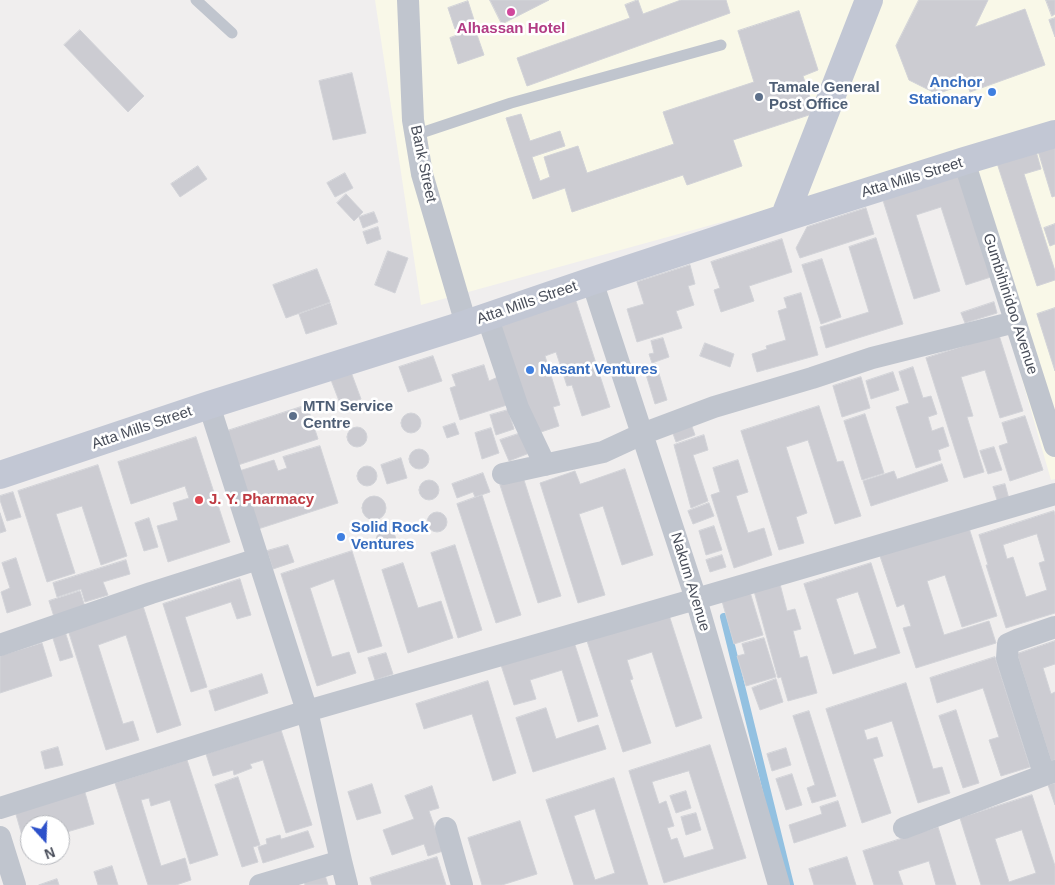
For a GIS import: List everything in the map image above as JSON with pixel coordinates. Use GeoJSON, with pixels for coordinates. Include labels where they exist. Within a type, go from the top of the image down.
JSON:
{"type":"FeatureCollection","features":[{"type":"Feature","properties":{"kind":"street","name":"Bank Street"},"geometry":{"type":"LineString","coordinates":[[408,0],[413,120],[422,174],[477,320],[545,465]]}},
{"type":"Feature","properties":{"kind":"street"},"geometry":{"type":"LineString","coordinates":[[784,218],[869,0]]}},
{"type":"Feature","properties":{"kind":"street","name":"Atta Mills Street"},"geometry":{"type":"LineString","coordinates":[[0,475],[784,218],[1055,134]]}},
{"type":"Feature","properties":{"kind":"street","name":"Gumbihinidoo Avenue"},"geometry":{"type":"LineString","coordinates":[[964,161],[1055,446]]}},
{"type":"Feature","properties":{"kind":"street","name":"Nakum Avenue"},"geometry":{"type":"LineString","coordinates":[[592,281],[696,599],[779,885]]}},
{"type":"Feature","properties":{"kind":"street"},"geometry":{"type":"LineString","coordinates":[[503,474],[603,452],[642,434],[714,407],[872,358],[1016,322]]}},
{"type":"Feature","properties":{"kind":"street"},"geometry":{"type":"LineString","coordinates":[[209,405],[307,711],[347,885]]}},
{"type":"Feature","properties":{"kind":"street"},"geometry":{"type":"LineString","coordinates":[[1,805],[307,711],[1055,494]]}},
{"type":"Feature","properties":{"kind":"street"},"geometry":{"type":"LineString","coordinates":[[0,645],[151,593],[258,559]]}},
{"type":"Feature","properties":{"kind":"street"},"geometry":{"type":"LineString","coordinates":[[904,828],[1050,773],[1007,658],[1008,644],[1055,627]]}},
{"type":"Feature","properties":{"kind":"street"},"geometry":{"type":"LineString","coordinates":[[446,828],[462,885]]}},
{"type":"Feature","properties":{"kind":"street"},"geometry":{"type":"LineString","coordinates":[[0,838],[15,885]]}},
{"type":"Feature","properties":{"kind":"street"},"geometry":{"type":"LineString","coordinates":[[260,885],[340,861]]}},
{"type":"Feature","properties":{"kind":"lane"},"geometry":{"type":"LineString","coordinates":[[196,0],[232,33]]}},
{"type":"Feature","properties":{"kind":"lane"},"geometry":{"type":"LineString","coordinates":[[415,135],[512,103],[721,45]]}},
{"type":"Feature","properties":{"kind":"shaded area"},"geometry":{"type":"Polygon","coordinates":[[[375,0],[1055,0],[1055,479],[1051,480],[958,157],[421,305],[375,0]]]}},
{"type":"Feature","properties":{"kind":"building","name":"Alhassan Hotel"},"geometry":{"type":"Polygon","coordinates":[[[490,0],[549,0],[502,24],[490,0]]]}},
{"type":"Feature","properties":{"kind":"building"},"geometry":{"type":"Polygon","coordinates":[[[638,0],[643,14],[681,0],[726,0],[730,13],[527,86],[517,58],[630,18],[625,5],[638,0]]]}},
{"type":"Feature","properties":{"kind":"building"},"geometry":{"type":"Polygon","coordinates":[[[919,0],[988,0],[975,27],[1025,9],[1045,65],[970,92],[967,83],[937,94],[909,80],[896,46],[919,0]]]}},
{"type":"Feature","properties":{"kind":"building"},"geometry":{"type":"Polygon","coordinates":[[[1046,0],[1055,0],[1055,14],[1052,16],[1046,0]]]}},
{"type":"Feature","properties":{"kind":"building"},"geometry":{"type":"Polygon","coordinates":[[[468,1],[475,23],[455,29],[448,8],[468,1]]]}},
{"type":"Feature","properties":{"kind":"building","name":"Tamale General Post Office"},"geometry":{"type":"Polygon","coordinates":[[[799,11],[818,70],[803,76],[815,113],[733,140],[742,166],[687,185],[683,175],[572,212],[565,188],[533,199],[506,118],[521,114],[530,141],[560,131],[565,146],[532,157],[540,181],[550,177],[544,157],[578,146],[587,173],[674,144],[663,112],[754,82],[738,31],[799,11]]]}},
{"type":"Feature","properties":{"kind":"building"},"geometry":{"type":"Polygon","coordinates":[[[1055,18],[1055,37],[1049,20],[1055,18]]]}},
{"type":"Feature","properties":{"kind":"building"},"geometry":{"type":"Polygon","coordinates":[[[475,29],[484,55],[458,64],[450,38],[475,29]]]}},
{"type":"Feature","properties":{"kind":"building"},"geometry":{"type":"Polygon","coordinates":[[[80,30],[144,96],[128,112],[64,45],[80,30]]]}},
{"type":"Feature","properties":{"kind":"building"},"geometry":{"type":"Polygon","coordinates":[[[352,73],[366,133],[333,140],[319,81],[352,73]]]}},
{"type":"Feature","properties":{"kind":"building"},"geometry":{"type":"Polygon","coordinates":[[[1055,145],[1055,196],[1052,197],[1038,151],[1055,145]]]}},
{"type":"Feature","properties":{"kind":"building"},"geometry":{"type":"Polygon","coordinates":[[[1036,151],[1041,169],[1024,174],[1055,271],[1055,280],[1037,286],[997,163],[1036,151]]]}},
{"type":"Feature","properties":{"kind":"building"},"geometry":{"type":"Polygon","coordinates":[[[198,166],[207,179],[180,197],[171,184],[198,166]]]}},
{"type":"Feature","properties":{"kind":"building"},"geometry":{"type":"Polygon","coordinates":[[[961,168],[994,276],[966,285],[941,207],[916,215],[940,291],[914,299],[881,194],[961,168]]]}},
{"type":"Feature","properties":{"kind":"building"},"geometry":{"type":"Polygon","coordinates":[[[345,173],[353,188],[335,197],[327,183],[345,173]]]}},
{"type":"Feature","properties":{"kind":"building"},"geometry":{"type":"Polygon","coordinates":[[[346,194],[363,212],[354,221],[337,203],[346,194]]]}},
{"type":"Feature","properties":{"kind":"building"},"geometry":{"type":"Polygon","coordinates":[[[866,208],[874,234],[800,258],[796,248],[807,227],[866,208]]]}},
{"type":"Feature","properties":{"kind":"building"},"geometry":{"type":"Polygon","coordinates":[[[374,212],[378,222],[363,228],[359,217],[374,212]]]}},
{"type":"Feature","properties":{"kind":"building"},"geometry":{"type":"Polygon","coordinates":[[[1055,224],[1055,244],[1050,246],[1044,228],[1055,224]]]}},
{"type":"Feature","properties":{"kind":"building"},"geometry":{"type":"Polygon","coordinates":[[[378,227],[381,239],[367,244],[363,232],[378,227]]]}},
{"type":"Feature","properties":{"kind":"building"},"geometry":{"type":"Polygon","coordinates":[[[876,238],[903,324],[826,348],[820,327],[869,312],[849,247],[876,238]]]}},
{"type":"Feature","properties":{"kind":"building"},"geometry":{"type":"Polygon","coordinates":[[[782,239],[792,272],[749,286],[754,301],[721,312],[714,290],[720,288],[711,262],[782,239]]]}},
{"type":"Feature","properties":{"kind":"building"},"geometry":{"type":"Polygon","coordinates":[[[388,251],[408,258],[395,293],[375,285],[388,251]]]}},
{"type":"Feature","properties":{"kind":"building"},"geometry":{"type":"Polygon","coordinates":[[[822,259],[841,317],[821,324],[802,265],[822,259]]]}},
{"type":"Feature","properties":{"kind":"building"},"geometry":{"type":"Polygon","coordinates":[[[690,265],[695,284],[688,286],[694,305],[676,311],[682,328],[637,342],[627,309],[644,304],[637,282],[690,265]]]}},
{"type":"Feature","properties":{"kind":"building"},"geometry":{"type":"Polygon","coordinates":[[[317,269],[330,302],[286,318],[273,285],[317,269]]]}},
{"type":"Feature","properties":{"kind":"building"},"geometry":{"type":"Polygon","coordinates":[[[801,293],[818,355],[757,372],[752,354],[767,349],[766,346],[786,340],[778,311],[787,308],[784,298],[801,293]]]}},
{"type":"Feature","properties":{"kind":"building","name":"Nasant Ventures"},"geometry":{"type":"Polygon","coordinates":[[[575,298],[610,407],[582,416],[572,385],[567,386],[556,352],[545,356],[560,405],[553,407],[559,426],[532,435],[496,323],[575,298]]]}},
{"type":"Feature","properties":{"kind":"building"},"geometry":{"type":"Polygon","coordinates":[[[994,302],[997,313],[965,323],[961,313],[994,302]]]}},
{"type":"Feature","properties":{"kind":"building"},"geometry":{"type":"Polygon","coordinates":[[[330,303],[337,324],[306,334],[299,314],[330,303]]]}},
{"type":"Feature","properties":{"kind":"building"},"geometry":{"type":"Polygon","coordinates":[[[1055,308],[1055,371],[1037,314],[1055,308]]]}},
{"type":"Feature","properties":{"kind":"building"},"geometry":{"type":"Polygon","coordinates":[[[999,335],[1023,411],[1000,418],[985,370],[961,377],[973,416],[967,417],[984,472],[964,478],[926,358],[999,335]]]}},
{"type":"Feature","properties":{"kind":"building"},"geometry":{"type":"Polygon","coordinates":[[[663,338],[669,357],[652,363],[649,354],[654,353],[651,341],[663,338]]]}},
{"type":"Feature","properties":{"kind":"building"},"geometry":{"type":"Polygon","coordinates":[[[705,343],[734,354],[730,367],[700,356],[705,343]]]}},
{"type":"Feature","properties":{"kind":"building"},"geometry":{"type":"Polygon","coordinates":[[[433,356],[442,381],[408,392],[399,367],[433,356]]]}},
{"type":"Feature","properties":{"kind":"building"},"geometry":{"type":"Polygon","coordinates":[[[656,364],[667,400],[655,404],[644,368],[656,364]]]}},
{"type":"Feature","properties":{"kind":"building"},"geometry":{"type":"Polygon","coordinates":[[[484,365],[489,381],[498,377],[507,405],[460,420],[450,388],[456,386],[452,375],[484,365]]]}},
{"type":"Feature","properties":{"kind":"building"},"geometry":{"type":"Polygon","coordinates":[[[913,367],[923,398],[931,396],[937,414],[928,417],[932,431],[943,427],[949,446],[938,450],[941,460],[916,468],[896,407],[909,403],[899,372],[913,367]]]}},
{"type":"Feature","properties":{"kind":"building"},"geometry":{"type":"Polygon","coordinates":[[[351,372],[361,399],[341,406],[331,380],[351,372]]]}},
{"type":"Feature","properties":{"kind":"building"},"geometry":{"type":"Polygon","coordinates":[[[893,372],[899,390],[871,399],[866,381],[893,372]]]}},
{"type":"Feature","properties":{"kind":"building"},"geometry":{"type":"Polygon","coordinates":[[[861,377],[870,408],[842,417],[833,386],[861,377]]]}},
{"type":"Feature","properties":{"kind":"building"},"geometry":{"type":"Polygon","coordinates":[[[307,405],[318,439],[238,465],[227,431],[307,405]]]}},
{"type":"Feature","properties":{"kind":"building"},"geometry":{"type":"Polygon","coordinates":[[[819,406],[837,462],[843,461],[861,516],[835,524],[808,440],[786,447],[807,513],[796,517],[804,543],[779,550],[741,431],[819,406]]]}},
{"type":"Feature","properties":{"kind":"building"},"geometry":{"type":"Polygon","coordinates":[[[508,410],[514,429],[496,435],[490,415],[508,410]]]}},
{"type":"Feature","properties":{"kind":"building"},"geometry":{"type":"Polygon","coordinates":[[[411,413],[418,416],[421,423],[418,430],[411,433],[404,430],[401,423],[404,416],[411,413]]]}},
{"type":"Feature","properties":{"kind":"building"},"geometry":{"type":"Polygon","coordinates":[[[865,414],[884,473],[862,480],[844,421],[865,414]]]}},
{"type":"Feature","properties":{"kind":"building"},"geometry":{"type":"Polygon","coordinates":[[[1025,416],[1043,470],[1010,481],[999,446],[1008,443],[1002,423],[1025,416]]]}},
{"type":"Feature","properties":{"kind":"building"},"geometry":{"type":"Polygon","coordinates":[[[690,421],[695,435],[676,442],[671,428],[690,421]]]}},
{"type":"Feature","properties":{"kind":"building"},"geometry":{"type":"Polygon","coordinates":[[[455,423],[459,434],[447,438],[443,427],[455,423]]]}},
{"type":"Feature","properties":{"kind":"building"},"geometry":{"type":"Polygon","coordinates":[[[357,427],[364,430],[367,437],[364,444],[357,447],[350,444],[347,437],[350,430],[357,427]]]}},
{"type":"Feature","properties":{"kind":"building"},"geometry":{"type":"Polygon","coordinates":[[[491,428],[499,453],[482,459],[475,433],[491,428]]]}},
{"type":"Feature","properties":{"kind":"building"},"geometry":{"type":"Polygon","coordinates":[[[524,432],[532,452],[509,461],[500,440],[524,432]]]}},
{"type":"Feature","properties":{"kind":"building"},"geometry":{"type":"Polygon","coordinates":[[[704,435],[708,450],[693,455],[708,501],[691,508],[674,445],[704,435]]]}},
{"type":"Feature","properties":{"kind":"building","name":"J. Y. Pharmacy"},"geometry":{"type":"Polygon","coordinates":[[[196,437],[230,542],[168,562],[157,526],[178,520],[173,503],[189,498],[185,486],[131,504],[118,462],[196,437]]]}},
{"type":"Feature","properties":{"kind":"building"},"geometry":{"type":"Polygon","coordinates":[[[320,446],[338,503],[255,530],[236,472],[274,460],[278,471],[287,468],[283,457],[320,446]]]}},
{"type":"Feature","properties":{"kind":"building"},"geometry":{"type":"Polygon","coordinates":[[[994,447],[1002,470],[988,474],[980,451],[994,447]]]}},
{"type":"Feature","properties":{"kind":"building"},"geometry":{"type":"Polygon","coordinates":[[[419,449],[426,452],[429,459],[426,466],[419,469],[412,466],[409,459],[412,452],[419,449]]]}},
{"type":"Feature","properties":{"kind":"building"},"geometry":{"type":"Polygon","coordinates":[[[401,458],[407,478],[387,484],[381,465],[401,458]]]}},
{"type":"Feature","properties":{"kind":"building"},"geometry":{"type":"Polygon","coordinates":[[[738,460],[748,492],[736,496],[748,533],[764,528],[772,555],[734,568],[711,495],[720,492],[713,468],[738,460]]]}},
{"type":"Feature","properties":{"kind":"building"},"geometry":{"type":"Polygon","coordinates":[[[942,464],[948,481],[871,506],[863,481],[894,471],[897,479],[942,464]]]}},
{"type":"Feature","properties":{"kind":"building"},"geometry":{"type":"Polygon","coordinates":[[[98,465],[127,556],[101,565],[82,506],[56,514],[75,573],[47,582],[18,491],[98,465]]]}},
{"type":"Feature","properties":{"kind":"building"},"geometry":{"type":"Polygon","coordinates":[[[367,466],[374,469],[377,476],[374,483],[367,486],[360,483],[357,476],[360,469],[367,466]]]}},
{"type":"Feature","properties":{"kind":"building"},"geometry":{"type":"Polygon","coordinates":[[[625,469],[653,555],[622,565],[603,506],[579,514],[605,595],[578,603],[540,483],[575,471],[580,484],[625,469]]]}},
{"type":"Feature","properties":{"kind":"building"},"geometry":{"type":"Polygon","coordinates":[[[483,473],[490,492],[475,497],[473,492],[457,498],[452,484],[483,473]]]}},
{"type":"Feature","properties":{"kind":"building"},"geometry":{"type":"Polygon","coordinates":[[[523,477],[561,596],[538,603],[500,485],[523,477]]]}},
{"type":"Feature","properties":{"kind":"building"},"geometry":{"type":"Polygon","coordinates":[[[429,480],[436,483],[439,490],[436,497],[429,500],[422,497],[419,490],[422,483],[429,480]]]}},
{"type":"Feature","properties":{"kind":"building"},"geometry":{"type":"Polygon","coordinates":[[[1005,484],[1009,499],[998,503],[993,487],[1005,484]]]}},
{"type":"Feature","properties":{"kind":"building"},"geometry":{"type":"Polygon","coordinates":[[[13,492],[21,517],[7,521],[0,496],[13,492]]]}},
{"type":"Feature","properties":{"kind":"building"},"geometry":{"type":"Polygon","coordinates":[[[482,495],[521,615],[496,623],[457,504],[482,495]]]}},
{"type":"Feature","properties":{"kind":"building"},"geometry":{"type":"Polygon","coordinates":[[[374,496],[382,500],[386,508],[382,516],[374,520],[366,516],[362,508],[366,500],[374,496]]]}},
{"type":"Feature","properties":{"kind":"building"},"geometry":{"type":"Polygon","coordinates":[[[709,503],[714,516],[693,524],[688,511],[709,503]]]}},
{"type":"Feature","properties":{"kind":"building"},"geometry":{"type":"Polygon","coordinates":[[[1054,511],[1055,613],[1006,628],[986,565],[988,565],[979,535],[1054,511]],[[1037,534],[1003,545],[1007,559],[1013,557],[1026,597],[1047,590],[1039,563],[1045,561],[1037,534]]]}},
{"type":"Feature","properties":{"kind":"building"},"geometry":{"type":"Polygon","coordinates":[[[437,512],[444,515],[447,522],[444,529],[437,532],[430,529],[427,522],[430,515],[437,512]]]}},
{"type":"Feature","properties":{"kind":"building"},"geometry":{"type":"Polygon","coordinates":[[[0,513],[6,531],[0,533],[0,513]]]}},
{"type":"Feature","properties":{"kind":"building"},"geometry":{"type":"Polygon","coordinates":[[[149,518],[158,547],[144,551],[135,523],[149,518]]]}},
{"type":"Feature","properties":{"kind":"building"},"geometry":{"type":"Polygon","coordinates":[[[714,526],[722,550],[706,555],[699,531],[714,526]]]}},
{"type":"Feature","properties":{"kind":"building"},"geometry":{"type":"Polygon","coordinates":[[[969,528],[997,616],[962,627],[945,575],[927,581],[944,635],[989,621],[996,643],[916,668],[903,628],[911,626],[904,604],[897,607],[880,556],[969,528]]]}},
{"type":"Feature","properties":{"kind":"building"},"geometry":{"type":"Polygon","coordinates":[[[386,530],[393,533],[396,540],[393,547],[386,550],[379,547],[376,540],[379,533],[386,530]]]}},
{"type":"Feature","properties":{"kind":"building"},"geometry":{"type":"Polygon","coordinates":[[[288,545],[294,562],[273,569],[267,551],[288,545]]]}},
{"type":"Feature","properties":{"kind":"building"},"geometry":{"type":"Polygon","coordinates":[[[455,545],[482,630],[458,638],[431,553],[455,545]]]}},
{"type":"Feature","properties":{"kind":"building"},"geometry":{"type":"Polygon","coordinates":[[[352,551],[382,646],[358,653],[334,579],[310,588],[332,657],[349,652],[356,673],[317,686],[281,574],[352,551]]]}},
{"type":"Feature","properties":{"kind":"building"},"geometry":{"type":"Polygon","coordinates":[[[722,555],[726,567],[710,572],[706,560],[722,555]]]}},
{"type":"Feature","properties":{"kind":"building"},"geometry":{"type":"Polygon","coordinates":[[[16,558],[31,605],[7,613],[1,592],[10,588],[2,563],[16,558]]]}},
{"type":"Feature","properties":{"kind":"building"},"geometry":{"type":"Polygon","coordinates":[[[126,560],[130,574],[103,582],[108,595],[85,602],[81,589],[57,597],[53,583],[126,560]]]}},
{"type":"Feature","properties":{"kind":"building"},"geometry":{"type":"Polygon","coordinates":[[[403,563],[418,608],[441,601],[453,638],[408,653],[382,570],[403,563]]]}},
{"type":"Feature","properties":{"kind":"building"},"geometry":{"type":"Polygon","coordinates":[[[871,563],[900,653],[833,674],[804,584],[871,563]],[[858,592],[836,599],[854,655],[877,648],[858,592]]]}},
{"type":"Feature","properties":{"kind":"building"},"geometry":{"type":"Polygon","coordinates":[[[240,579],[251,615],[237,619],[231,602],[185,617],[207,687],[191,692],[163,604],[240,579]]]}},
{"type":"Feature","properties":{"kind":"building"},"geometry":{"type":"Polygon","coordinates":[[[780,584],[787,611],[795,609],[801,629],[793,631],[800,658],[807,656],[817,693],[788,701],[781,677],[778,678],[754,591],[780,584]]]}},
{"type":"Feature","properties":{"kind":"building"},"geometry":{"type":"Polygon","coordinates":[[[80,591],[86,610],[55,620],[49,601],[80,591]]]}},
{"type":"Feature","properties":{"kind":"building"},"geometry":{"type":"Polygon","coordinates":[[[750,592],[763,635],[734,644],[722,601],[750,592]]]}},
{"type":"Feature","properties":{"kind":"building"},"geometry":{"type":"Polygon","coordinates":[[[143,606],[181,725],[157,733],[126,635],[98,645],[123,724],[133,721],[139,740],[106,750],[68,630],[143,606]]]}},
{"type":"Feature","properties":{"kind":"building"},"geometry":{"type":"Polygon","coordinates":[[[669,615],[702,718],[676,727],[652,652],[627,660],[633,679],[630,680],[651,743],[623,752],[587,641],[669,615]]]}},
{"type":"Feature","properties":{"kind":"building"},"geometry":{"type":"Polygon","coordinates":[[[64,628],[73,657],[60,661],[51,632],[64,628]]]}},
{"type":"Feature","properties":{"kind":"building"},"geometry":{"type":"Polygon","coordinates":[[[764,638],[776,677],[746,686],[737,656],[745,654],[742,644],[764,638]]]}},
{"type":"Feature","properties":{"kind":"building"},"geometry":{"type":"Polygon","coordinates":[[[1055,641],[1055,664],[1043,668],[1051,694],[1055,692],[1055,760],[1051,761],[1017,654],[1055,641]]]}},
{"type":"Feature","properties":{"kind":"building"},"geometry":{"type":"Polygon","coordinates":[[[574,642],[598,716],[578,722],[562,670],[530,680],[536,699],[514,705],[501,665],[574,642]]]}},
{"type":"Feature","properties":{"kind":"building"},"geometry":{"type":"Polygon","coordinates":[[[42,643],[52,676],[0,693],[0,656],[42,643]]]}},
{"type":"Feature","properties":{"kind":"building"},"geometry":{"type":"Polygon","coordinates":[[[386,653],[393,674],[375,680],[368,658],[386,653]]]}},
{"type":"Feature","properties":{"kind":"building"},"geometry":{"type":"Polygon","coordinates":[[[995,657],[1030,767],[1001,776],[989,740],[999,737],[983,688],[937,703],[930,678],[995,657]]]}},
{"type":"Feature","properties":{"kind":"building"},"geometry":{"type":"Polygon","coordinates":[[[262,674],[268,693],[215,711],[209,691],[262,674]]]}},
{"type":"Feature","properties":{"kind":"building"},"geometry":{"type":"Polygon","coordinates":[[[776,679],[783,702],[760,710],[752,688],[776,679]]]}},
{"type":"Feature","properties":{"kind":"building"},"geometry":{"type":"Polygon","coordinates":[[[488,681],[516,773],[493,781],[472,714],[424,729],[416,704],[488,681]]]}},
{"type":"Feature","properties":{"kind":"building"},"geometry":{"type":"Polygon","coordinates":[[[906,683],[933,769],[942,767],[950,793],[918,803],[892,721],[864,730],[867,740],[877,737],[883,756],[873,759],[891,813],[862,823],[826,709],[906,683]]]}},
{"type":"Feature","properties":{"kind":"building"},"geometry":{"type":"Polygon","coordinates":[[[546,708],[556,739],[598,725],[606,749],[533,772],[516,718],[546,708]]]}},
{"type":"Feature","properties":{"kind":"building"},"geometry":{"type":"Polygon","coordinates":[[[956,710],[979,783],[963,788],[939,716],[956,710]]]}},
{"type":"Feature","properties":{"kind":"building"},"geometry":{"type":"Polygon","coordinates":[[[809,711],[836,796],[812,803],[807,788],[815,785],[793,716],[809,711]]]}},
{"type":"Feature","properties":{"kind":"building"},"geometry":{"type":"Polygon","coordinates":[[[281,730],[312,825],[286,833],[263,760],[250,764],[252,768],[234,775],[233,770],[213,776],[206,754],[281,730]]]}},
{"type":"Feature","properties":{"kind":"building"},"geometry":{"type":"Polygon","coordinates":[[[710,745],[746,858],[664,883],[629,771],[710,745]],[[689,771],[652,782],[659,804],[666,801],[674,826],[667,828],[671,840],[677,838],[684,858],[714,849],[689,771]]]}},
{"type":"Feature","properties":{"kind":"building"},"geometry":{"type":"Polygon","coordinates":[[[58,747],[63,765],[45,769],[41,752],[58,747]]]}},
{"type":"Feature","properties":{"kind":"building"},"geometry":{"type":"Polygon","coordinates":[[[786,748],[791,765],[772,771],[767,754],[786,748]]]}},
{"type":"Feature","properties":{"kind":"building"},"geometry":{"type":"Polygon","coordinates":[[[187,760],[218,855],[190,864],[170,800],[151,806],[149,798],[141,800],[161,866],[185,858],[191,880],[176,885],[148,885],[115,783],[187,760]]]}},
{"type":"Feature","properties":{"kind":"building"},"geometry":{"type":"Polygon","coordinates":[[[792,774],[802,805],[786,810],[776,779],[792,774]]]}},
{"type":"Feature","properties":{"kind":"building"},"geometry":{"type":"Polygon","coordinates":[[[238,777],[260,845],[253,847],[258,862],[242,867],[215,785],[238,777]]]}},
{"type":"Feature","properties":{"kind":"building"},"geometry":{"type":"Polygon","coordinates":[[[614,778],[648,885],[574,885],[546,800],[614,778]],[[595,809],[574,816],[595,880],[615,873],[595,809]]]}},
{"type":"Feature","properties":{"kind":"building"},"geometry":{"type":"Polygon","coordinates":[[[1055,783],[1055,805],[1048,785],[1055,783]]]}},
{"type":"Feature","properties":{"kind":"building"},"geometry":{"type":"Polygon","coordinates":[[[372,784],[381,813],[357,820],[348,792],[372,784]]]}},
{"type":"Feature","properties":{"kind":"building"},"geometry":{"type":"Polygon","coordinates":[[[432,786],[439,808],[429,811],[443,851],[428,856],[424,844],[392,855],[383,830],[414,819],[405,796],[432,786]]]}},
{"type":"Feature","properties":{"kind":"building"},"geometry":{"type":"Polygon","coordinates":[[[84,789],[94,824],[70,831],[70,815],[20,815],[20,828],[15,811],[84,789]]]}},
{"type":"Feature","properties":{"kind":"building"},"geometry":{"type":"Polygon","coordinates":[[[686,791],[691,808],[676,813],[670,796],[686,791]]]}},
{"type":"Feature","properties":{"kind":"building"},"geometry":{"type":"Polygon","coordinates":[[[1032,795],[1055,866],[1055,885],[981,885],[960,818],[1032,795]],[[1022,830],[995,839],[1009,882],[1036,873],[1022,830]]]}},
{"type":"Feature","properties":{"kind":"building"},"geometry":{"type":"Polygon","coordinates":[[[838,801],[846,826],[794,843],[789,825],[822,814],[820,807],[838,801]]]}},
{"type":"Feature","properties":{"kind":"building"},"geometry":{"type":"Polygon","coordinates":[[[696,813],[701,830],[686,835],[681,817],[696,813]]]}},
{"type":"Feature","properties":{"kind":"building"},"geometry":{"type":"Polygon","coordinates":[[[520,821],[537,874],[502,885],[482,885],[468,838],[520,821]]]}},
{"type":"Feature","properties":{"kind":"building"},"geometry":{"type":"Polygon","coordinates":[[[938,827],[956,885],[936,885],[929,861],[898,871],[903,885],[874,885],[863,851],[938,827]]]}},
{"type":"Feature","properties":{"kind":"building"},"geometry":{"type":"Polygon","coordinates":[[[308,831],[314,847],[263,863],[258,847],[267,844],[266,839],[280,835],[281,839],[308,831]]]}},
{"type":"Feature","properties":{"kind":"building"},"geometry":{"type":"Polygon","coordinates":[[[437,857],[446,885],[372,885],[370,878],[437,857]]]}},
{"type":"Feature","properties":{"kind":"building"},"geometry":{"type":"Polygon","coordinates":[[[847,857],[856,885],[814,885],[809,869],[847,857]]]}},
{"type":"Feature","properties":{"kind":"building"},"geometry":{"type":"Polygon","coordinates":[[[112,866],[118,885],[98,885],[94,872],[112,866]]]}},
{"type":"Feature","properties":{"kind":"building"},"geometry":{"type":"Polygon","coordinates":[[[325,875],[328,885],[305,885],[304,881],[325,875]]]}},
{"type":"Feature","properties":{"kind":"building"},"geometry":{"type":"Polygon","coordinates":[[[57,879],[59,885],[39,885],[57,879]]]}},
{"type":"Feature","properties":{"kind":"waterway"},"geometry":{"type":"LineString","coordinates":[[724,617],[790,885]]}},
{"type":"Feature","properties":{"kind":"place","name":"Alhassan Hotel"},"geometry":{"type":"Point","coordinates":[511,12]}},
{"type":"Feature","properties":{"kind":"place","name":"Anchor Stationary"},"geometry":{"type":"Point","coordinates":[992,92]}},
{"type":"Feature","properties":{"kind":"place","name":"Tamale General Post Office"},"geometry":{"type":"Point","coordinates":[759,97]}},
{"type":"Feature","properties":{"kind":"place","name":"Nasant Ventures"},"geometry":{"type":"Point","coordinates":[530,370]}},
{"type":"Feature","properties":{"kind":"place","name":"MTN Service Centre"},"geometry":{"type":"Point","coordinates":[293,416]}},
{"type":"Feature","properties":{"kind":"place","name":"J. Y. Pharmacy"},"geometry":{"type":"Point","coordinates":[199,500]}},
{"type":"Feature","properties":{"kind":"place","name":"Solid Rock Ventures"},"geometry":{"type":"Point","coordinates":[341,537]}}]}
